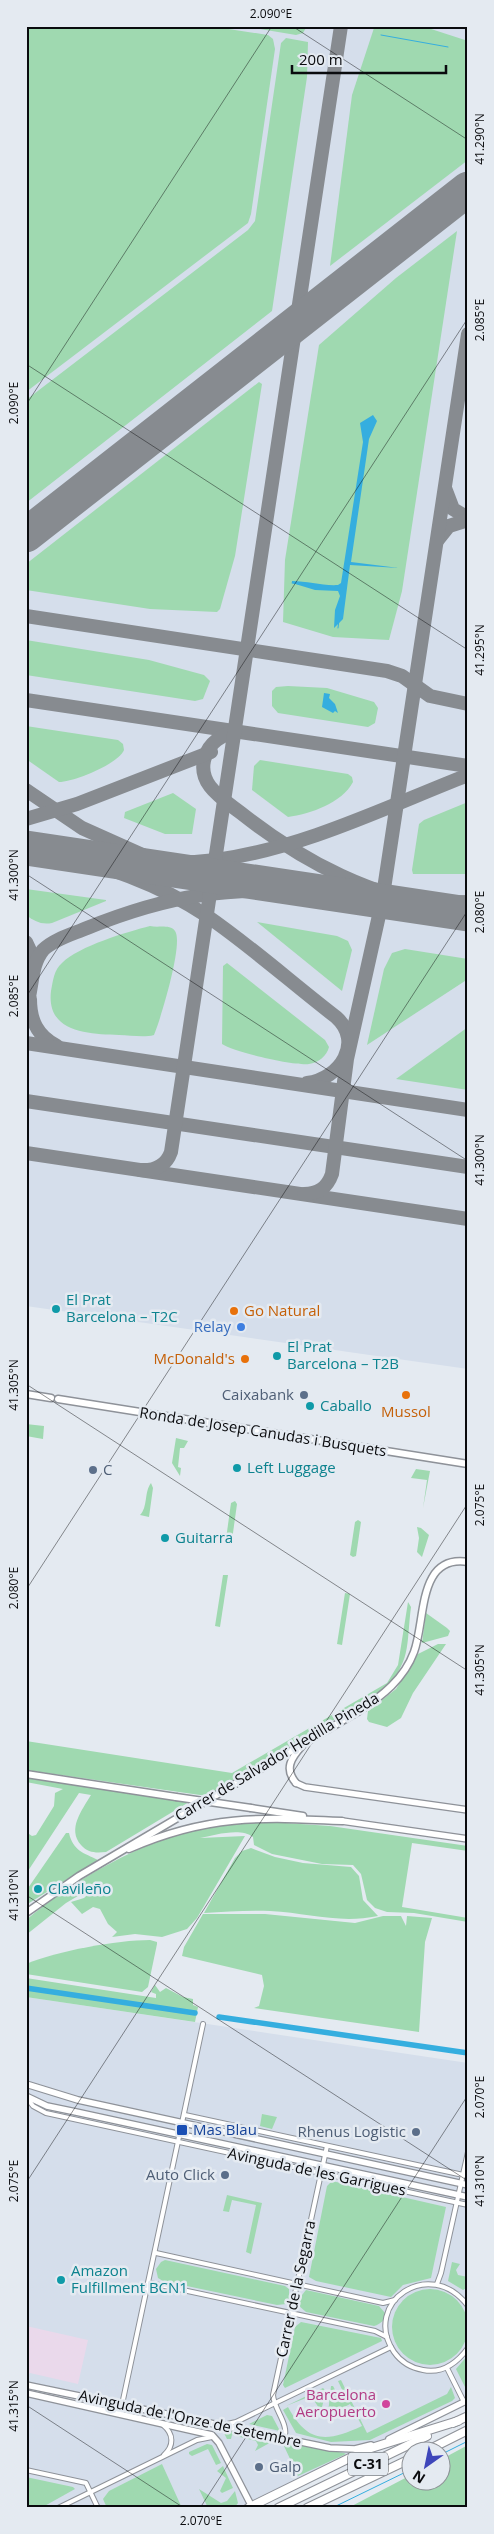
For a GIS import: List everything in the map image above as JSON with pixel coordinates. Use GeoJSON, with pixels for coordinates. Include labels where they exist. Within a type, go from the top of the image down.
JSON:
{"type":"FeatureCollection","features":[{"type":"Feature","properties":{"kind":"highway","name":"C-31"},"geometry":{"type":"LineString","coordinates":[[278,2508],[468,2416]]}},
{"type":"Feature","properties":{"kind":"highway"},"geometry":{"type":"LineString","coordinates":[[248,2507],[368,2449],[458,2421]]}},
{"type":"Feature","properties":{"kind":"highway"},"geometry":{"type":"LineString","coordinates":[[444,2442],[468,2430]]}},
{"type":"Feature","properties":{"kind":"highway"},"geometry":{"type":"LineString","coordinates":[[355,2449],[368,2449]]}},
{"type":"Feature","properties":{"kind":"highway","name":"C-31"},"geometry":{"type":"LineString","coordinates":[[307,2508],[402,2463]]}},
{"type":"Feature","properties":{"kind":"main road","name":"Ronda de Josep Canudas i Busquets"},"geometry":{"type":"LineString","coordinates":[[26,1394],[468,1464]]}},
{"type":"Feature","properties":{"kind":"main road","name":"Carrer de Salvador Hedilla Pineda"},"geometry":{"type":"LineString","coordinates":[[26,1913],[103,1861],[359,1711],[392,1686],[414,1653],[432,1577],[450,1561],[468,1562]]}},
{"type":"Feature","properties":{"kind":"main road"},"geometry":{"type":"LineString","coordinates":[[296,1783],[290,1774],[290,1763],[307,1740]]}},
{"type":"Feature","properties":{"kind":"main road"},"geometry":{"type":"LineString","coordinates":[[26,1774],[342,1822]]}},
{"type":"Feature","properties":{"kind":"main road"},"geometry":{"type":"LineString","coordinates":[[103,1861],[166,1836],[222,1821],[261,1818],[342,1822]]}},
{"type":"Feature","properties":{"kind":"street"},"geometry":{"type":"LineString","coordinates":[[296,1783],[304,1787],[468,1810]]}},
{"type":"Feature","properties":{"kind":"street"},"geometry":{"type":"LineString","coordinates":[[342,1822],[468,1839]]}},
{"type":"Feature","properties":{"kind":"street"},"geometry":{"type":"LineString","coordinates":[[120,2414],[150,2282],[204,2024]]}},
{"type":"Feature","properties":{"kind":"street","name":"Avinguda de les Garrigues"},"geometry":{"type":"LineString","coordinates":[[27,2084],[72,2099],[464,2184]]}},
{"type":"Feature","properties":{"kind":"street","name":"Avinguda de les Garrigues"},"geometry":{"type":"LineString","coordinates":[[26,2097],[47,2106],[468,2197]]}},
{"type":"Feature","properties":{"kind":"street","name":"Avinguda de les Garrigues"},"geometry":{"type":"LineString","coordinates":[[26,2097],[33,2106],[46,2113],[468,2205]]}},
{"type":"Feature","properties":{"kind":"street","name":"Avinguda de les Garrigues"},"geometry":{"type":"LineString","coordinates":[[185,2115],[465,2176]]}},
{"type":"Feature","properties":{"kind":"street","name":"Carrer de la Segarra"},"geometry":{"type":"LineString","coordinates":[[274,2404],[273,2395],[327,2146]]}},
{"type":"Feature","properties":{"kind":"street"},"geometry":{"type":"LineString","coordinates":[[437,2284],[458,2195],[464,2184],[468,2152]]}},
{"type":"Feature","properties":{"kind":"street"},"geometry":{"type":"LineString","coordinates":[[156,2253],[383,2303],[395,2300],[410,2288],[422,2284],[437,2284],[450,2288],[468,2306]]}},
{"type":"Feature","properties":{"kind":"street"},"geometry":{"type":"LineString","coordinates":[[150,2282],[375,2331],[387,2337]]}},
{"type":"Feature","properties":{"kind":"street"},"geometry":{"type":"LineString","coordinates":[[395,2300],[387,2318],[387,2337],[391,2347],[402,2361],[411,2367],[434,2371],[447,2368],[461,2358],[468,2348]]}},
{"type":"Feature","properties":{"kind":"street"},"geometry":{"type":"LineString","coordinates":[[220,2426],[236,2422],[391,2347]]}},
{"type":"Feature","properties":{"kind":"street"},"geometry":{"type":"LineString","coordinates":[[447,2368],[466,2401]]}},
{"type":"Feature","properties":{"kind":"street","name":"Avinguda de l'Onze de Setembre"},"geometry":{"type":"LineString","coordinates":[[26,2385],[284,2440],[330,2448],[355,2449],[381,2443],[402,2434],[466,2401]]}},
{"type":"Feature","properties":{"kind":"street","name":"Avinguda de l'Onze de Setembre"},"geometry":{"type":"LineString","coordinates":[[26,2393],[160,2422],[214,2437]]}},
{"type":"Feature","properties":{"kind":"street"},"geometry":{"type":"LineString","coordinates":[[274,2404],[286,2429],[299,2442]]}},
{"type":"Feature","properties":{"kind":"street"},"geometry":{"type":"LineString","coordinates":[[160,2422],[170,2431],[172,2439],[169,2450],[160,2459]]}},
{"type":"Feature","properties":{"kind":"street"},"geometry":{"type":"LineString","coordinates":[[284,2440],[286,2429]]}},
{"type":"Feature","properties":{"kind":"street"},"geometry":{"type":"LineString","coordinates":[[58,2508],[205,2438],[214,2437],[248,2507]]}},
{"type":"Feature","properties":{"kind":"street"},"geometry":{"type":"LineString","coordinates":[[26,2470],[86,2483],[98,2508]]}},
{"type":"Feature","properties":{"kind":"shaded area"},"geometry":{"type":"Polygon","coordinates":[[[26,26],[468,26],[468,1369],[26,1306],[26,26]]]}},
{"type":"Feature","properties":{"kind":"shaded area"},"geometry":{"type":"Polygon","coordinates":[[[26,1997],[468,2063],[468,2400],[245,2508],[26,2508],[26,2395],[212,2435],[215,2425],[26,2385],[26,1997]]]}},
{"type":"Feature","properties":{"kind":"shaded area"},"geometry":{"type":"Polygon","coordinates":[[[26,2326],[88,2340],[78,2384],[30,2373],[26,2377],[26,2326]]]}},
{"type":"Feature","properties":{"kind":"green space"},"geometry":{"type":"Polygon","coordinates":[[[26,26],[209,26],[268,35],[273,39],[275,49],[251,214],[248,223],[26,392],[26,26]]]}},
{"type":"Feature","properties":{"kind":"green space"},"geometry":{"type":"Polygon","coordinates":[[[242,26],[307,26],[303,33],[296,35],[242,26]]]}},
{"type":"Feature","properties":{"kind":"green space"},"geometry":{"type":"Polygon","coordinates":[[[374,28],[428,28],[468,41],[468,160],[330,266],[352,95],[374,28]]]}},
{"type":"Feature","properties":{"kind":"green space"},"geometry":{"type":"Polygon","coordinates":[[[286,38],[308,42],[307,77],[272,311],[26,503],[26,400],[248,230],[255,221],[281,43],[286,38]]]}},
{"type":"Feature","properties":{"kind":"green space"},"geometry":{"type":"Polygon","coordinates":[[[457,231],[402,591],[389,640],[333,637],[283,622],[285,560],[319,345],[396,278],[457,231]]]}},
{"type":"Feature","properties":{"kind":"green space"},"geometry":{"type":"Polygon","coordinates":[[[259,382],[262,384],[235,556],[220,609],[217,612],[150,609],[26,590],[26,564],[259,382]]]}},
{"type":"Feature","properties":{"kind":"green space"},"geometry":{"type":"Polygon","coordinates":[[[26,640],[149,660],[204,675],[210,681],[203,699],[195,701],[26,675],[26,640]]]}},
{"type":"Feature","properties":{"kind":"green space"},"geometry":{"type":"Polygon","coordinates":[[[276,687],[327,688],[374,702],[378,708],[375,723],[368,727],[278,713],[272,706],[272,691],[276,687]]]}},
{"type":"Feature","properties":{"kind":"green space"},"geometry":{"type":"Polygon","coordinates":[[[26,726],[118,740],[123,744],[124,750],[113,761],[95,771],[75,779],[59,782],[26,759],[26,726]]]}},
{"type":"Feature","properties":{"kind":"green space"},"geometry":{"type":"Polygon","coordinates":[[[260,760],[348,774],[352,777],[353,782],[333,802],[306,813],[288,817],[252,790],[254,766],[260,760]]]}},
{"type":"Feature","properties":{"kind":"green space"},"geometry":{"type":"Polygon","coordinates":[[[173,793],[196,809],[192,834],[165,834],[124,818],[125,812],[173,793]]]}},
{"type":"Feature","properties":{"kind":"green space"},"geometry":{"type":"Polygon","coordinates":[[[468,802],[468,874],[413,874],[419,824],[424,820],[468,802]]]}},
{"type":"Feature","properties":{"kind":"green space"},"geometry":{"type":"Polygon","coordinates":[[[26,889],[106,901],[52,923],[41,923],[26,915],[26,889]]]}},
{"type":"Feature","properties":{"kind":"green space"},"geometry":{"type":"Polygon","coordinates":[[[257,922],[337,936],[348,941],[352,950],[342,991],[257,922]]]}},
{"type":"Feature","properties":{"kind":"green space"},"geometry":{"type":"Polygon","coordinates":[[[150,926],[173,929],[177,938],[170,982],[154,1035],[95,1034],[83,1032],[62,1023],[55,1015],[51,1005],[52,983],[59,966],[91,945],[150,926]]]}},
{"type":"Feature","properties":{"kind":"green space"},"geometry":{"type":"Polygon","coordinates":[[[405,949],[468,959],[468,979],[367,1045],[384,969],[392,953],[405,949]]]}},
{"type":"Feature","properties":{"kind":"green space"},"geometry":{"type":"Polygon","coordinates":[[[227,963],[325,1040],[329,1047],[319,1061],[302,1064],[278,1061],[222,1044],[223,966],[227,963]]]}},
{"type":"Feature","properties":{"kind":"green space"},"geometry":{"type":"Polygon","coordinates":[[[468,1027],[468,1090],[396,1079],[468,1027]]]}},
{"type":"Feature","properties":{"kind":"green space"},"geometry":{"type":"Polygon","coordinates":[[[26,1424],[44,1426],[43,1439],[26,1436],[26,1424]]]}},
{"type":"Feature","properties":{"kind":"green space"},"geometry":{"type":"Polygon","coordinates":[[[176,1438],[188,1441],[184,1448],[180,1448],[178,1467],[181,1468],[180,1476],[172,1463],[176,1438]]]}},
{"type":"Feature","properties":{"kind":"green space"},"geometry":{"type":"Polygon","coordinates":[[[416,1469],[430,1471],[423,1508],[427,1480],[411,1478],[416,1469]]]}},
{"type":"Feature","properties":{"kind":"green space"},"geometry":{"type":"Polygon","coordinates":[[[151,1483],[153,1488],[149,1517],[140,1515],[144,1508],[147,1491],[151,1483]]]}},
{"type":"Feature","properties":{"kind":"green space"},"geometry":{"type":"Polygon","coordinates":[[[235,1501],[237,1504],[232,1540],[226,1539],[231,1503],[235,1501]]]}},
{"type":"Feature","properties":{"kind":"green space"},"geometry":{"type":"Polygon","coordinates":[[[358,1520],[361,1522],[356,1556],[353,1557],[350,1555],[355,1522],[358,1520]]]}},
{"type":"Feature","properties":{"kind":"green space"},"geometry":{"type":"Polygon","coordinates":[[[417,1527],[429,1535],[422,1557],[417,1552],[419,1538],[417,1527]]]}},
{"type":"Feature","properties":{"kind":"green space"},"geometry":{"type":"Polygon","coordinates":[[[223,1575],[228,1575],[220,1627],[215,1626],[223,1575]]]}},
{"type":"Feature","properties":{"kind":"green space"},"geometry":{"type":"Polygon","coordinates":[[[345,1593],[350,1594],[342,1645],[337,1644],[345,1593]]]}},
{"type":"Feature","properties":{"kind":"green space"},"geometry":{"type":"Polygon","coordinates":[[[408,1602],[411,1607],[406,1653],[392,1681],[382,1691],[207,1796],[26,1770],[26,1741],[232,1773],[387,1683],[398,1665],[408,1602]]]}},
{"type":"Feature","properties":{"kind":"green space"},"geometry":{"type":"Polygon","coordinates":[[[426,1613],[450,1631],[448,1636],[422,1643],[426,1613]]]}},
{"type":"Feature","properties":{"kind":"green space"},"geometry":{"type":"Polygon","coordinates":[[[438,1644],[446,1644],[413,1693],[401,1718],[387,1727],[369,1722],[367,1719],[368,1711],[396,1689],[418,1654],[438,1644]]]}},
{"type":"Feature","properties":{"kind":"green space"},"geometry":{"type":"Polygon","coordinates":[[[26,1778],[189,1802],[106,1852],[96,1852],[84,1848],[75,1833],[77,1820],[91,1795],[79,1793],[26,1874],[26,1832],[32,1836],[36,1835],[54,1806],[55,1793],[63,1789],[26,1782],[26,1778]]]}},
{"type":"Feature","properties":{"kind":"green space"},"geometry":{"type":"Polygon","coordinates":[[[256,1821],[330,1826],[468,1846],[468,1851],[412,1843],[402,1907],[468,1918],[468,1922],[414,1913],[387,1912],[375,1908],[367,1900],[361,1874],[353,1865],[322,1864],[272,1854],[254,1845],[253,1837],[248,1834],[235,1832],[200,1838],[245,1836],[197,1918],[187,1929],[162,1937],[135,1934],[112,1937],[117,1932],[108,1924],[100,1909],[93,1907],[82,1914],[71,1902],[84,1898],[100,1883],[66,1903],[26,1935],[26,1920],[45,1905],[87,1877],[132,1852],[178,1834],[202,1828],[256,1821]]]}},
{"type":"Feature","properties":{"kind":"green space"},"geometry":{"type":"Polygon","coordinates":[[[66,1833],[69,1833],[76,1848],[98,1860],[26,1905],[26,1891],[66,1833]]]}},
{"type":"Feature","properties":{"kind":"green space"},"geometry":{"type":"Polygon","coordinates":[[[251,1848],[275,1857],[303,1863],[351,1867],[359,1876],[363,1900],[378,1916],[350,1919],[270,1911],[204,1913],[235,1858],[242,1851],[251,1848]]]}},
{"type":"Feature","properties":{"kind":"green space"},"geometry":{"type":"Polygon","coordinates":[[[203,1914],[265,1914],[355,1923],[383,1916],[401,1916],[406,1926],[407,1916],[432,1918],[425,1942],[419,2032],[254,2008],[259,2006],[264,1986],[262,1975],[182,1956],[184,1947],[203,1914]]]}},
{"type":"Feature","properties":{"kind":"green space"},"geometry":{"type":"Polygon","coordinates":[[[150,1940],[157,1942],[157,1944],[148,1987],[142,1992],[26,1974],[26,1964],[39,1959],[104,1944],[150,1940]]]}},
{"type":"Feature","properties":{"kind":"green space"},"geometry":{"type":"Polygon","coordinates":[[[26,1978],[156,1998],[156,1994],[151,1992],[155,1985],[160,1992],[166,1988],[183,1997],[193,1999],[193,2005],[198,2007],[195,2022],[26,1997],[26,1978]]]}},
{"type":"Feature","properties":{"kind":"green space"},"geometry":{"type":"Polygon","coordinates":[[[262,2114],[277,2117],[272,2129],[260,2126],[262,2114]]]}},
{"type":"Feature","properties":{"kind":"green space"},"geometry":{"type":"Polygon","coordinates":[[[332,2181],[446,2207],[431,2278],[403,2285],[391,2297],[316,2281],[309,2277],[327,2186],[332,2181]]]}},
{"type":"Feature","properties":{"kind":"green space"},"geometry":{"type":"Polygon","coordinates":[[[227,2195],[262,2203],[251,2254],[246,2252],[256,2205],[232,2200],[229,2212],[223,2211],[227,2195]]]}},
{"type":"Feature","properties":{"kind":"green space"},"geometry":{"type":"Polygon","coordinates":[[[165,2260],[285,2286],[289,2289],[289,2300],[286,2304],[277,2305],[163,2281],[158,2278],[156,2269],[165,2260]]]}},
{"type":"Feature","properties":{"kind":"green space"},"geometry":{"type":"Polygon","coordinates":[[[452,2262],[460,2264],[456,2270],[458,2275],[468,2277],[468,2287],[463,2290],[448,2281],[452,2262]]]}},
{"type":"Feature","properties":{"kind":"green space"},"geometry":{"type":"Polygon","coordinates":[[[423,2289],[437,2289],[451,2295],[462,2306],[468,2320],[465,2342],[457,2354],[437,2365],[423,2365],[409,2359],[398,2348],[392,2334],[392,2320],[398,2306],[409,2295],[423,2289]]]}},
{"type":"Feature","properties":{"kind":"green space"},"geometry":{"type":"Polygon","coordinates":[[[306,2290],[379,2306],[385,2313],[384,2318],[381,2323],[374,2326],[306,2312],[298,2305],[298,2300],[306,2290]]]}},
{"type":"Feature","properties":{"kind":"green space"},"geometry":{"type":"Polygon","coordinates":[[[301,2322],[381,2338],[382,2341],[285,2388],[283,2385],[295,2327],[301,2322]]]}},
{"type":"Feature","properties":{"kind":"green space"},"geometry":{"type":"Polygon","coordinates":[[[468,2355],[468,2393],[456,2369],[468,2355]]]}},
{"type":"Feature","properties":{"kind":"green space"},"geometry":{"type":"Polygon","coordinates":[[[341,2380],[367,2433],[447,2394],[451,2387],[455,2398],[370,2440],[331,2442],[296,2433],[283,2410],[288,2407],[303,2428],[319,2436],[338,2435],[362,2426],[350,2404],[333,2413],[328,2413],[331,2386],[333,2386],[341,2401],[346,2398],[338,2381],[341,2380]]]}},
{"type":"Feature","properties":{"kind":"green space"},"geometry":{"type":"Polygon","coordinates":[[[323,2388],[326,2391],[321,2411],[311,2396],[286,2406],[323,2388]]]}},
{"type":"Feature","properties":{"kind":"green space"},"geometry":{"type":"Polygon","coordinates":[[[267,2415],[272,2416],[280,2431],[249,2424],[267,2415]]]}},
{"type":"Feature","properties":{"kind":"green space"},"geometry":{"type":"Polygon","coordinates":[[[222,2429],[275,2440],[255,2451],[258,2445],[256,2441],[232,2435],[231,2439],[227,2439],[222,2429]]]}},
{"type":"Feature","properties":{"kind":"green space"},"geometry":{"type":"Polygon","coordinates":[[[289,2443],[346,2454],[298,2476],[284,2446],[289,2443]]]}},
{"type":"Feature","properties":{"kind":"green space"},"geometry":{"type":"Polygon","coordinates":[[[207,2444],[212,2445],[221,2463],[216,2465],[208,2449],[192,2456],[189,2454],[189,2452],[207,2444]]]}},
{"type":"Feature","properties":{"kind":"green space"},"geometry":{"type":"Polygon","coordinates":[[[468,2445],[468,2508],[348,2508],[402,2480],[402,2492],[452,2492],[452,2454],[468,2445]]]}},
{"type":"Feature","properties":{"kind":"green space"},"geometry":{"type":"Polygon","coordinates":[[[162,2464],[182,2508],[107,2508],[103,2499],[109,2491],[162,2464]]]}},
{"type":"Feature","properties":{"kind":"green space"},"geometry":{"type":"Polygon","coordinates":[[[223,2466],[233,2488],[222,2493],[220,2491],[226,2478],[217,2471],[223,2466]]]}},
{"type":"Feature","properties":{"kind":"green space"},"geometry":{"type":"Polygon","coordinates":[[[26,2477],[75,2489],[41,2508],[26,2508],[26,2477]]]}},
{"type":"Feature","properties":{"kind":"green space"},"geometry":{"type":"Polygon","coordinates":[[[199,2489],[221,2503],[227,2501],[235,2491],[238,2503],[234,2508],[208,2508],[199,2489]]]}},
{"type":"Feature","properties":{"kind":"water"},"geometry":{"type":"Polygon","coordinates":[[[373,415],[377,421],[369,439],[351,562],[399,568],[350,565],[343,619],[334,628],[335,610],[340,596],[338,591],[315,590],[292,583],[292,581],[332,585],[341,583],[363,442],[360,423],[373,415]]]}},
{"type":"Feature","properties":{"kind":"water"},"geometry":{"type":"Polygon","coordinates":[[[324,693],[330,694],[329,698],[335,704],[338,713],[335,711],[333,713],[322,707],[324,693]]]}},
{"type":"Feature","properties":{"kind":"waterway"},"geometry":{"type":"LineString","coordinates":[[381,35],[448,47]]}},
{"type":"Feature","properties":{"kind":"waterway"},"geometry":{"type":"LineString","coordinates":[[292,583],[300,584]]}},
{"type":"Feature","properties":{"kind":"waterway"},"geometry":{"type":"LineString","coordinates":[[338,628],[339,620]]}},
{"type":"Feature","properties":{"kind":"waterway"},"geometry":{"type":"LineString","coordinates":[[26,1988],[195,2013]]}},
{"type":"Feature","properties":{"kind":"waterway"},"geometry":{"type":"LineString","coordinates":[[219,2017],[468,2053]]}},
{"type":"Feature","properties":{"kind":"waterway"},"geometry":{"type":"LineString","coordinates":[[452,2449],[468,2441]]}},
{"type":"Feature","properties":{"kind":"waterway"},"geometry":{"type":"LineString","coordinates":[[332,2508],[402,2474]]}},
{"type":"Feature","properties":{"kind":"taxiway"},"geometry":{"type":"LineString","coordinates":[[140,1170],[150,1170],[159,1167],[166,1161],[171,1152],[341,26]]}},
{"type":"Feature","properties":{"kind":"taxiway"},"geometry":{"type":"LineString","coordinates":[[304,1194],[314,1193],[321,1189],[332,1174],[347,1059],[382,902],[468,334]]}},
{"type":"Feature","properties":{"kind":"taxiway"},"geometry":{"type":"LineString","coordinates":[[445,488],[453,509],[468,518]]}},
{"type":"Feature","properties":{"kind":"taxiway"},"geometry":{"type":"LineString","coordinates":[[437,541],[449,526],[468,520]]}},
{"type":"Feature","properties":{"kind":"taxiway"},"geometry":{"type":"LineString","coordinates":[[26,616],[387,671],[402,676],[430,696],[468,704]]}},
{"type":"Feature","properties":{"kind":"taxiway"},"geometry":{"type":"LineString","coordinates":[[26,700],[468,766]]}},
{"type":"Feature","properties":{"kind":"taxiway"},"geometry":{"type":"LineString","coordinates":[[236,732],[226,735],[213,743],[205,757],[204,775],[219,796],[266,832],[341,876],[394,896],[453,912]]}},
{"type":"Feature","properties":{"kind":"taxiway"},"geometry":{"type":"LineString","coordinates":[[26,819],[77,804],[211,752]]}},
{"type":"Feature","properties":{"kind":"taxiway"},"geometry":{"type":"LineString","coordinates":[[98,858],[172,863],[216,860],[249,854],[281,846],[344,825],[468,775]]}},
{"type":"Feature","properties":{"kind":"taxiway"},"geometry":{"type":"LineString","coordinates":[[26,790],[82,828],[149,858]]}},
{"type":"Feature","properties":{"kind":"taxiway"},"geometry":{"type":"LineString","coordinates":[[26,849],[30,848]]}},
{"type":"Feature","properties":{"kind":"taxiway"},"geometry":{"type":"LineString","coordinates":[[46,851],[130,876],[188,904],[240,940],[336,1017],[344,1027],[348,1037],[348,1048],[344,1058],[329,1075],[307,1083]]}},
{"type":"Feature","properties":{"kind":"taxiway"},"geometry":{"type":"LineString","coordinates":[[177,867],[232,879]]}},
{"type":"Feature","properties":{"kind":"taxiway"},"geometry":{"type":"LineString","coordinates":[[26,1008],[36,963],[43,950],[58,940],[117,916],[173,900],[200,895],[256,891],[318,892]]}},
{"type":"Feature","properties":{"kind":"taxiway"},"geometry":{"type":"LineString","coordinates":[[328,893],[384,901]]}},
{"type":"Feature","properties":{"kind":"taxiway"},"geometry":{"type":"LineString","coordinates":[[436,903],[468,902]]}},
{"type":"Feature","properties":{"kind":"taxiway"},"geometry":{"type":"LineString","coordinates":[[444,914],[468,921]]}},
{"type":"Feature","properties":{"kind":"taxiway"},"geometry":{"type":"LineString","coordinates":[[26,942],[33,957],[34,969]]}},
{"type":"Feature","properties":{"kind":"taxiway"},"geometry":{"type":"LineString","coordinates":[[30,999],[31,1014],[36,1027],[44,1037],[57,1046]]}},
{"type":"Feature","properties":{"kind":"taxiway"},"geometry":{"type":"LineString","coordinates":[[26,1043],[468,1110]]}},
{"type":"Feature","properties":{"kind":"taxiway"},"geometry":{"type":"LineString","coordinates":[[26,1101],[468,1167]]}},
{"type":"Feature","properties":{"kind":"taxiway"},"geometry":{"type":"LineString","coordinates":[[26,1153],[468,1219]]}},
{"type":"Feature","properties":{"kind":"runway"},"geometry":{"type":"LineString","coordinates":[[26,535],[468,189]]}},
{"type":"Feature","properties":{"kind":"runway"},"geometry":{"type":"LineString","coordinates":[[26,848],[468,914]]}},
{"type":"Feature","properties":{"kind":"place","name":"El Prat Barcelona – T2C"},"geometry":{"type":"Point","coordinates":[56,1309]}},
{"type":"Feature","properties":{"kind":"place","name":"Go Natural"},"geometry":{"type":"Point","coordinates":[234,1311]}},
{"type":"Feature","properties":{"kind":"place","name":"Relay"},"geometry":{"type":"Point","coordinates":[241,1327]}},
{"type":"Feature","properties":{"kind":"place","name":"El Prat Barcelona – T2B"},"geometry":{"type":"Point","coordinates":[277,1356]}},
{"type":"Feature","properties":{"kind":"place","name":"McDonald's"},"geometry":{"type":"Point","coordinates":[245,1359]}},
{"type":"Feature","properties":{"kind":"place","name":"Caixabank"},"geometry":{"type":"Point","coordinates":[304,1395]}},
{"type":"Feature","properties":{"kind":"place","name":"Mussol"},"geometry":{"type":"Point","coordinates":[406,1395]}},
{"type":"Feature","properties":{"kind":"place","name":"Caballo"},"geometry":{"type":"Point","coordinates":[310,1406]}},
{"type":"Feature","properties":{"kind":"place","name":"Left Luggage"},"geometry":{"type":"Point","coordinates":[237,1468]}},
{"type":"Feature","properties":{"kind":"place","name":"C"},"geometry":{"type":"Point","coordinates":[93,1470]}},
{"type":"Feature","properties":{"kind":"place","name":"Guitarra"},"geometry":{"type":"Point","coordinates":[165,1538]}},
{"type":"Feature","properties":{"kind":"place","name":"Clavileño"},"geometry":{"type":"Point","coordinates":[38,1889]}},
{"type":"Feature","properties":{"kind":"place","name":"Mas Blau"},"geometry":{"type":"Point","coordinates":[182,2130]}},
{"type":"Feature","properties":{"kind":"place","name":"Rhenus Logistic"},"geometry":{"type":"Point","coordinates":[416,2132]}},
{"type":"Feature","properties":{"kind":"place","name":"Auto Click"},"geometry":{"type":"Point","coordinates":[225,2175]}},
{"type":"Feature","properties":{"kind":"place","name":"Amazon Fulfillment BCN1"},"geometry":{"type":"Point","coordinates":[61,2280]}},
{"type":"Feature","properties":{"kind":"place","name":"Barcelona Aeropuerto"},"geometry":{"type":"Point","coordinates":[386,2404]}},
{"type":"Feature","properties":{"kind":"place","name":"Galp"},"geometry":{"type":"Point","coordinates":[259,2467]}}]}
